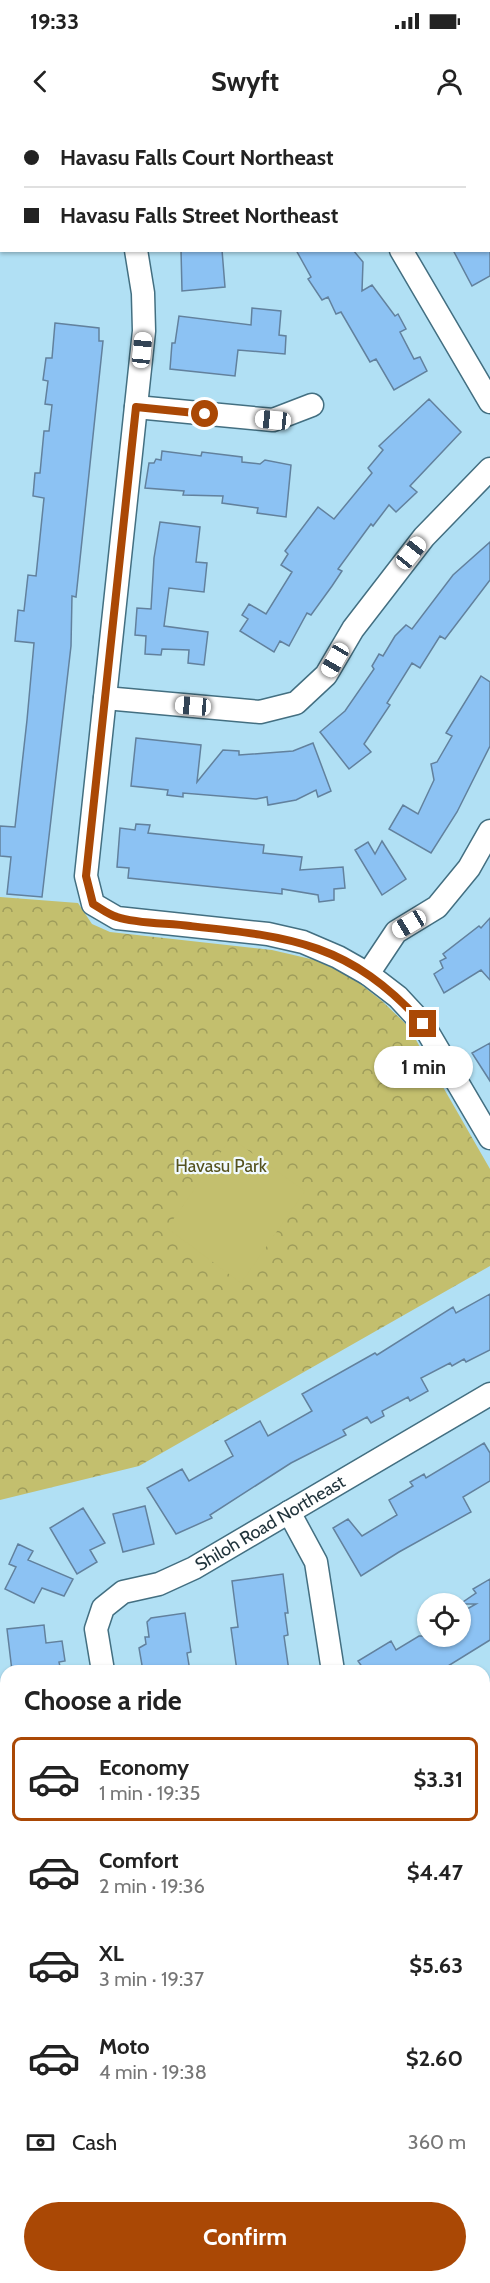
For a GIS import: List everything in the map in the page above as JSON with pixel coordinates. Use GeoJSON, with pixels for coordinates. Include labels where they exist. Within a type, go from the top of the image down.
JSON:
{"type":"FeatureCollection","features":[{"type":"Feature","properties":{"kind":"street"},"geometry":{"type":"LineString","coordinates":[[136,252],[143,293],[144,332],[86,876],[93,904],[117,918],[268,934],[303,942],[368,974],[398,997],[423,1024],[489,1135]]}},
{"type":"Feature","properties":{"kind":"street"},"geometry":{"type":"LineString","coordinates":[[402,252],[490,402]]}},
{"type":"Feature","properties":{"kind":"street"},"geometry":{"type":"LineString","coordinates":[[136,407],[273,420],[312,405]]}},
{"type":"Feature","properties":{"kind":"street"},"geometry":{"type":"LineString","coordinates":[[105,698],[260,712],[296,703],[326,675],[353,629],[424,537],[490,468]]}},
{"type":"Feature","properties":{"kind":"street"},"geometry":{"type":"LineString","coordinates":[[368,974],[396,932],[437,908],[469,868],[490,831]]}},
{"type":"Feature","properties":{"kind":"street","name":"Shiloh Road Northeast"},"geometry":{"type":"LineString","coordinates":[[102,1665],[96,1629],[102,1608],[123,1592],[159,1584],[194,1568],[490,1394]]}},
{"type":"Feature","properties":{"kind":"street"},"geometry":{"type":"LineString","coordinates":[[289,1512],[316,1562],[332,1665]]}},
{"type":"Feature","properties":{"kind":"green space","name":"Havasu Park"},"geometry":{"type":"Polygon","coordinates":[[[0,897],[78,903],[92,924],[110,932],[272,950],[315,960],[350,976],[382,1001],[408,1026],[490,1169],[490,1266],[139,1466],[0,1500],[0,897]]]}},
{"type":"Feature","properties":{"kind":"green space"},"geometry":{"type":"Polygon","coordinates":[[[231,1138],[305,1191],[241,1283],[167,1228],[231,1138]]]}},
{"type":"Feature","properties":{"kind":"building"},"geometry":{"type":"Polygon","coordinates":[[[181,252],[222,252],[225,287],[182,291],[181,252]]]}},
{"type":"Feature","properties":{"kind":"building"},"geometry":{"type":"Polygon","coordinates":[[[297,252],[355,252],[363,262],[362,291],[372,285],[395,316],[398,314],[406,329],[400,332],[414,359],[420,357],[427,371],[394,390],[376,359],[370,362],[341,312],[336,314],[328,297],[322,300],[308,279],[311,277],[297,252]]]}},
{"type":"Feature","properties":{"kind":"building"},"geometry":{"type":"Polygon","coordinates":[[[454,252],[490,252],[490,276],[472,286],[454,252]]]}},
{"type":"Feature","properties":{"kind":"building"},"geometry":{"type":"Polygon","coordinates":[[[252,308],[281,311],[279,335],[286,336],[285,354],[238,350],[235,376],[170,369],[172,343],[175,343],[179,316],[251,325],[252,308]]]}},
{"type":"Feature","properties":{"kind":"building"},"geometry":{"type":"Polygon","coordinates":[[[55,323],[99,328],[99,341],[103,341],[76,597],[72,596],[71,646],[42,897],[7,894],[11,857],[0,856],[0,826],[15,827],[27,720],[34,643],[15,641],[18,610],[24,611],[28,575],[36,576],[44,498],[33,496],[35,473],[40,473],[44,431],[49,431],[52,405],[45,404],[48,381],[43,380],[46,358],[52,358],[55,323]]]}},
{"type":"Feature","properties":{"kind":"building"},"geometry":{"type":"Polygon","coordinates":[[[429,399],[461,432],[410,486],[417,492],[396,512],[389,505],[373,526],[371,524],[338,569],[342,571],[332,586],[311,615],[307,613],[289,646],[280,641],[274,652],[240,631],[248,619],[242,615],[249,604],[266,614],[292,572],[281,565],[288,554],[285,551],[318,507],[334,519],[372,473],[368,468],[383,450],[379,446],[429,399]]]}},
{"type":"Feature","properties":{"kind":"building"},"geometry":{"type":"Polygon","coordinates":[[[162,451],[201,456],[202,452],[242,457],[242,462],[260,464],[265,460],[291,465],[286,517],[257,513],[258,508],[222,503],[223,496],[183,495],[184,491],[145,488],[149,463],[154,463],[156,459],[161,460],[162,451]]]}},
{"type":"Feature","properties":{"kind":"building"},"geometry":{"type":"Polygon","coordinates":[[[160,522],[200,527],[196,562],[207,563],[204,592],[169,588],[164,626],[208,632],[204,665],[188,663],[189,650],[162,649],[161,655],[145,654],[146,636],[135,635],[137,608],[151,609],[154,558],[160,522]]]}},
{"type":"Feature","properties":{"kind":"building"},"geometry":{"type":"Polygon","coordinates":[[[490,542],[490,580],[445,639],[440,636],[420,668],[412,663],[387,703],[390,705],[364,744],[371,752],[349,769],[320,732],[345,711],[374,669],[372,666],[379,654],[383,656],[395,636],[406,625],[412,629],[453,575],[490,542]]]}},
{"type":"Feature","properties":{"kind":"building"},"geometry":{"type":"Polygon","coordinates":[[[481,676],[490,682],[490,746],[457,812],[431,853],[389,829],[403,805],[418,814],[434,780],[431,764],[437,762],[452,736],[446,733],[481,676]]]}},
{"type":"Feature","properties":{"kind":"building"},"geometry":{"type":"Polygon","coordinates":[[[136,738],[201,745],[197,782],[223,750],[239,751],[239,755],[293,751],[313,743],[331,791],[318,797],[316,790],[296,800],[268,805],[267,797],[256,799],[183,793],[183,797],[167,795],[168,790],[131,786],[136,738]]]}},
{"type":"Feature","properties":{"kind":"building"},"geometry":{"type":"Polygon","coordinates":[[[136,824],[150,825],[148,833],[264,845],[263,853],[302,857],[300,870],[343,867],[345,888],[334,889],[334,900],[319,902],[318,895],[282,889],[282,894],[128,878],[129,868],[117,867],[120,828],[135,830],[136,824]]]}},
{"type":"Feature","properties":{"kind":"building"},"geometry":{"type":"Polygon","coordinates":[[[382,841],[406,879],[382,895],[355,850],[368,842],[375,854],[382,841]]]}},
{"type":"Feature","properties":{"kind":"building"},"geometry":{"type":"Polygon","coordinates":[[[490,918],[490,980],[481,970],[444,993],[434,974],[443,968],[440,961],[446,958],[443,954],[479,926],[481,928],[490,918]]]}},
{"type":"Feature","properties":{"kind":"building"},"geometry":{"type":"Polygon","coordinates":[[[490,1043],[490,1081],[472,1053],[490,1043]]]}},
{"type":"Feature","properties":{"kind":"building"},"geometry":{"type":"Polygon","coordinates":[[[490,1294],[490,1350],[466,1362],[464,1359],[452,1366],[450,1363],[421,1378],[428,1391],[410,1401],[408,1397],[382,1411],[384,1416],[371,1423],[367,1417],[343,1430],[346,1435],[291,1463],[210,1515],[212,1518],[176,1534],[147,1488],[182,1469],[189,1481],[233,1456],[225,1441],[260,1421],[268,1436],[312,1411],[302,1394],[375,1353],[377,1355],[453,1307],[456,1313],[490,1294]]]}},
{"type":"Feature","properties":{"kind":"building"},"geometry":{"type":"Polygon","coordinates":[[[484,1443],[490,1453],[490,1481],[463,1497],[471,1512],[361,1576],[333,1528],[348,1519],[362,1536],[397,1515],[389,1500],[413,1486],[410,1482],[424,1474],[426,1478],[484,1443]]]}},
{"type":"Feature","properties":{"kind":"building"},"geometry":{"type":"Polygon","coordinates":[[[145,1506],[154,1544],[123,1552],[113,1514],[145,1506]]]}},
{"type":"Feature","properties":{"kind":"building"},"geometry":{"type":"Polygon","coordinates":[[[83,1508],[105,1543],[90,1550],[97,1562],[77,1574],[50,1528],[83,1508]]]}},
{"type":"Feature","properties":{"kind":"building"},"geometry":{"type":"Polygon","coordinates":[[[18,1544],[33,1551],[28,1560],[73,1579],[64,1596],[42,1588],[34,1603],[5,1589],[16,1567],[9,1564],[18,1544]]]}},
{"type":"Feature","properties":{"kind":"building"},"geometry":{"type":"Polygon","coordinates":[[[283,1574],[288,1613],[285,1613],[288,1635],[284,1636],[288,1665],[236,1665],[231,1628],[238,1627],[232,1581],[283,1574]]]}},
{"type":"Feature","properties":{"kind":"building"},"geometry":{"type":"Polygon","coordinates":[[[490,1579],[490,1640],[450,1665],[361,1665],[358,1661],[391,1641],[396,1650],[417,1637],[417,1647],[471,1647],[471,1607],[476,1604],[471,1604],[471,1596],[476,1593],[473,1589],[490,1579]]]}},
{"type":"Feature","properties":{"kind":"building"},"geometry":{"type":"Polygon","coordinates":[[[185,1613],[191,1652],[187,1653],[189,1665],[142,1665],[139,1648],[146,1644],[145,1637],[149,1637],[147,1622],[151,1618],[185,1613]]]}},
{"type":"Feature","properties":{"kind":"building"},"geometry":{"type":"Polygon","coordinates":[[[44,1625],[46,1643],[62,1641],[65,1661],[59,1662],[60,1665],[11,1665],[7,1629],[44,1625]]]}},
{"type":"Feature","properties":{"kind":"route"},"geometry":{"type":"LineString","coordinates":[[205,414],[136,407],[86,876],[93,904],[117,918],[268,934],[303,942],[338,957],[368,974],[398,997],[423,1024]]}}]}
